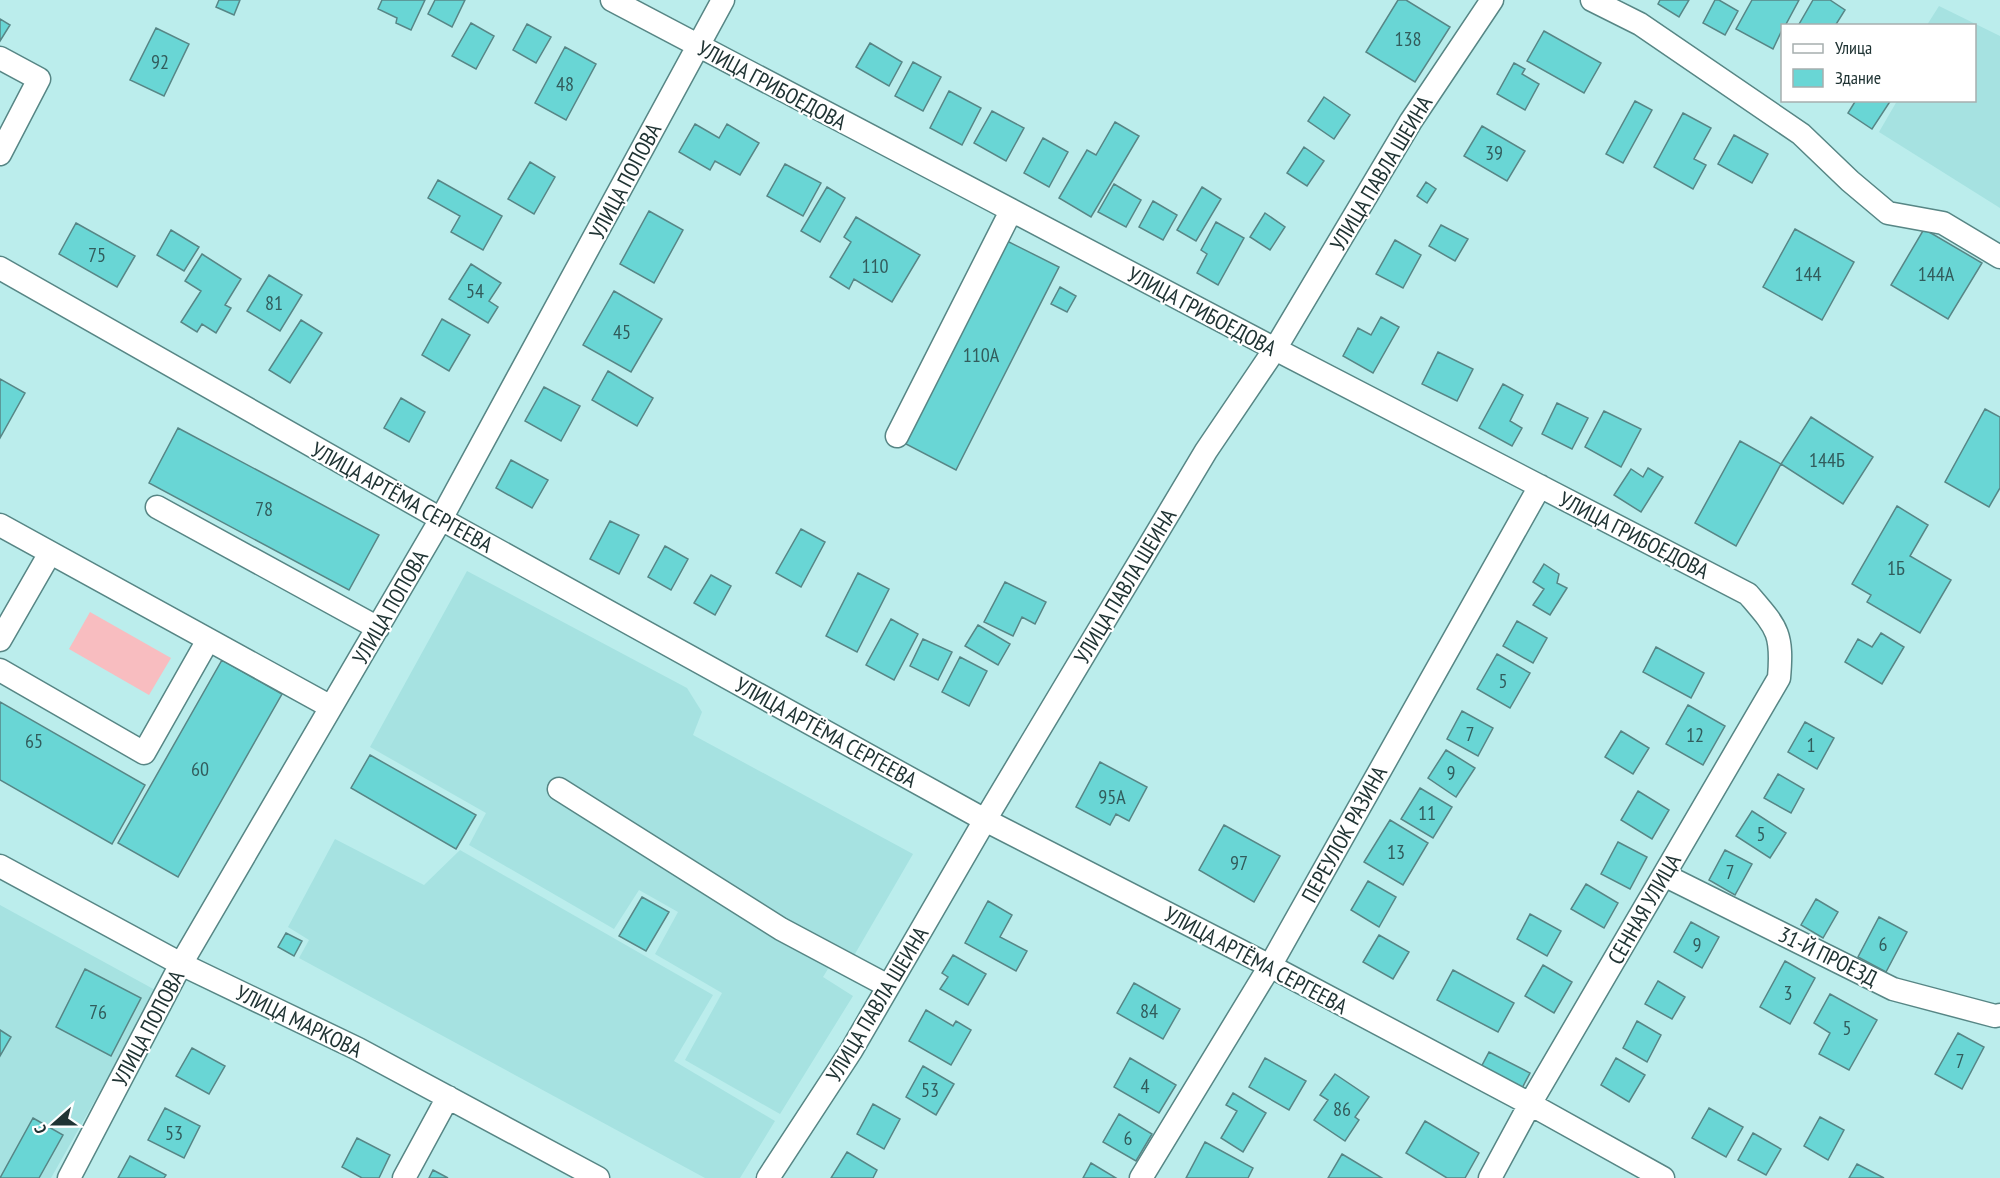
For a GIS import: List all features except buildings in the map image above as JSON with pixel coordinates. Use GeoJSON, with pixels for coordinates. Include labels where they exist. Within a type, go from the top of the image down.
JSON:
{"type":"FeatureCollection","features":[{"type":"Feature","properties":{"kind":"street","name":"УЛИЦА ГРИБОЕДОВА"},"geometry":{"type":"LineString","coordinates":[[612,0],[1275,349],[1748,594],[1772,622],[1779,636]]}},
{"type":"Feature","properties":{"kind":"street","name":"УЛИЦА ПОПОВА"},"geometry":{"type":"LineString","coordinates":[[69,1178],[181,964],[441,519],[723,0]]}},
{"type":"Feature","properties":{"kind":"street","name":"УЛИЦА ПАВЛА ШЕИНА"},"geometry":{"type":"LineString","coordinates":[[768,1178],[851,1051],[985,820],[1206,451],[1275,349],[1411,121],[1492,0]]}},
{"type":"Feature","properties":{"kind":"street"},"geometry":{"type":"LineString","coordinates":[[1592,0],[1640,24],[1801,134],[1850,181],[1888,213],[1943,223],[2000,257]]}},
{"type":"Feature","properties":{"kind":"street"},"geometry":{"type":"LineString","coordinates":[[0,58],[39,79],[0,154]]}},
{"type":"Feature","properties":{"kind":"street"},"geometry":{"type":"LineString","coordinates":[[897,436],[1011,210]]}},
{"type":"Feature","properties":{"kind":"street","name":"УЛИЦА АРТЁМА СЕРГЕЕВА"},"geometry":{"type":"LineString","coordinates":[[0,268],[441,519],[985,820],[1270,966],[1530,1104],[1663,1178]]}},
{"type":"Feature","properties":{"kind":"street","name":"ПЕРЕУЛОК РАЗИНА"},"geometry":{"type":"LineString","coordinates":[[1141,1178],[1270,966],[1540,486]]}},
{"type":"Feature","properties":{"kind":"street"},"geometry":{"type":"LineString","coordinates":[[157,507],[378,628]]}},
{"type":"Feature","properties":{"kind":"street"},"geometry":{"type":"LineString","coordinates":[[0,525],[331,707]]}},
{"type":"Feature","properties":{"kind":"street"},"geometry":{"type":"LineString","coordinates":[[0,640],[50,553]]}},
{"type":"Feature","properties":{"kind":"street","name":"СЕННАЯ УЛИЦА"},"geometry":{"type":"LineString","coordinates":[[1490,1178],[1530,1104],[1779,678],[1782,651],[1779,636]]}},
{"type":"Feature","properties":{"kind":"street"},"geometry":{"type":"LineString","coordinates":[[0,670],[144,753],[208,640]]}},
{"type":"Feature","properties":{"kind":"street"},"geometry":{"type":"LineString","coordinates":[[559,789],[781,929],[888,986]]}},
{"type":"Feature","properties":{"kind":"street","name":"УЛИЦА МАРКОВА"},"geometry":{"type":"LineString","coordinates":[[0,867],[181,964],[358,1050],[598,1178]]}},
{"type":"Feature","properties":{"kind":"street","name":"31-Й ПРОЕЗД"},"geometry":{"type":"LineString","coordinates":[[1664,875],[1893,989],[1995,1016],[2000,1015]]}},
{"type":"Feature","properties":{"kind":"street"},"geometry":{"type":"LineString","coordinates":[[404,1178],[448,1097]]}},
{"type":"Feature","properties":{"kind":"shaded area"},"geometry":{"type":"Polygon","coordinates":[[[1939,6],[1976,24],[1928,24],[1939,6]]]}},
{"type":"Feature","properties":{"kind":"shaded area"},"geometry":{"type":"Polygon","coordinates":[[[1976,24],[2000,36],[2000,208],[1879,132],[1896,102],[1976,102],[1976,24]]]}},
{"type":"Feature","properties":{"kind":"shaded area"},"geometry":{"type":"Polygon","coordinates":[[[467,571],[687,688],[702,712],[693,735],[913,854],[852,959],[839,951],[823,977],[853,996],[780,1114],[685,1060],[722,993],[655,954],[678,912],[639,890],[614,929],[469,845],[486,813],[370,747],[467,571]]]}},
{"type":"Feature","properties":{"kind":"shaded area"},"geometry":{"type":"Polygon","coordinates":[[[90,612],[171,658],[149,695],[69,649],[90,612]]]}},
{"type":"Feature","properties":{"kind":"shaded area"},"geometry":{"type":"Polygon","coordinates":[[[335,839],[424,885],[460,850],[713,995],[674,1061],[775,1121],[740,1178],[705,1178],[299,958],[309,940],[288,927],[335,839]]]}},
{"type":"Feature","properties":{"kind":"shaded area"},"geometry":{"type":"Polygon","coordinates":[[[0,905],[157,991],[51,1178],[0,1178],[0,905]]]}}]}
